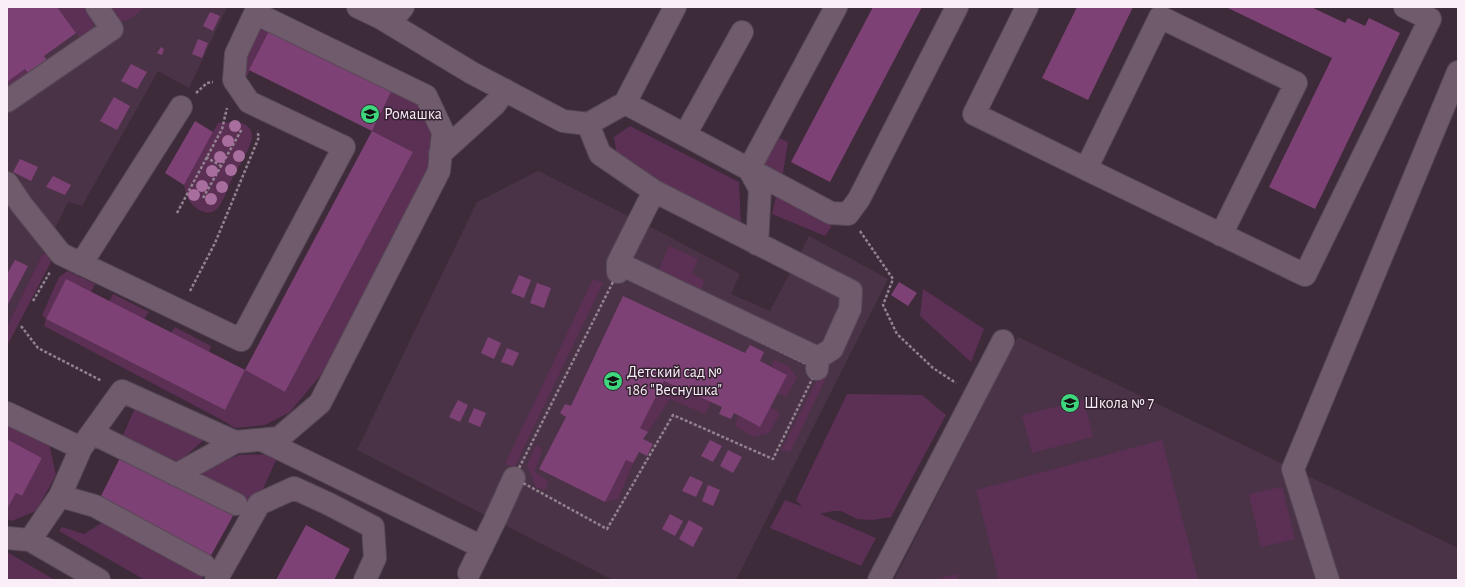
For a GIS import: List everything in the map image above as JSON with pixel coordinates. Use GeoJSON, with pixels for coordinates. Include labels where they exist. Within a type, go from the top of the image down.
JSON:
{"type":"FeatureCollection","features":[{"type":"Feature","properties":{"kind":"lane"},"geometry":{"type":"LineString","coordinates":[[7,101],[112,29],[97,7]]}},
{"type":"Feature","properties":{"kind":"lane"},"geometry":{"type":"LineString","coordinates":[[358,7],[381,18],[472,73],[563,121],[588,124],[625,103],[675,7]]}},
{"type":"Feature","properties":{"kind":"lane"},"geometry":{"type":"LineString","coordinates":[[381,18],[399,12],[403,7]]}},
{"type":"Feature","properties":{"kind":"lane"},"geometry":{"type":"LineString","coordinates":[[749,169],[836,7]]}},
{"type":"Feature","properties":{"kind":"lane"},"geometry":{"type":"LineString","coordinates":[[625,103],[831,214],[848,214],[859,199],[957,7]]}},
{"type":"Feature","properties":{"kind":"lane"},"geometry":{"type":"LineString","coordinates":[[1027,7],[974,114],[1305,275],[1430,19],[1405,7]]}},
{"type":"Feature","properties":{"kind":"lane"},"geometry":{"type":"LineString","coordinates":[[7,183],[14,209],[61,254],[241,340],[344,147],[249,102],[234,80],[236,54],[257,10],[426,96],[443,132],[439,171],[320,403],[279,438],[235,442],[176,475]]}},
{"type":"Feature","properties":{"kind":"lane"},"geometry":{"type":"LineString","coordinates":[[1086,168],[1160,17],[1296,83],[1221,235]]}},
{"type":"Feature","properties":{"kind":"lane"},"geometry":{"type":"LineString","coordinates":[[685,135],[742,32]]}},
{"type":"Feature","properties":{"kind":"lane"},"geometry":{"type":"LineString","coordinates":[[1328,580],[1293,469],[1458,72]]}},
{"type":"Feature","properties":{"kind":"lane"},"geometry":{"type":"LineString","coordinates":[[440,154],[495,104],[505,90]]}},
{"type":"Feature","properties":{"kind":"lane"},"geometry":{"type":"LineString","coordinates":[[81,264],[181,107]]}},
{"type":"Feature","properties":{"kind":"lane"},"geometry":{"type":"LineString","coordinates":[[588,124],[600,154],[654,191],[851,291],[850,309],[832,349],[818,364],[618,268],[654,191]]}},
{"type":"Feature","properties":{"kind":"lane"},"geometry":{"type":"LineString","coordinates":[[749,169],[760,189],[756,244]]}},
{"type":"Feature","properties":{"kind":"lane"},"geometry":{"type":"LineString","coordinates":[[879,580],[1003,341]]}},
{"type":"Feature","properties":{"kind":"lane"},"geometry":{"type":"LineString","coordinates":[[30,540],[60,496],[86,440],[122,391],[235,442]]}},
{"type":"Feature","properties":{"kind":"lane"},"geometry":{"type":"LineString","coordinates":[[7,413],[86,440],[176,475],[236,504]]}},
{"type":"Feature","properties":{"kind":"lane"},"geometry":{"type":"LineString","coordinates":[[262,440],[482,547]]}},
{"type":"Feature","properties":{"kind":"lane"},"geometry":{"type":"LineString","coordinates":[[472,578],[482,547],[514,478]]}},
{"type":"Feature","properties":{"kind":"lane"},"geometry":{"type":"LineString","coordinates":[[60,496],[95,506],[210,573],[259,504],[294,488],[373,526],[375,558],[365,580]]}},
{"type":"Feature","properties":{"kind":"lane"},"geometry":{"type":"LineString","coordinates":[[7,538],[30,540],[99,580]]}},
{"type":"Feature","properties":{"kind":"path"},"geometry":{"type":"LineString","coordinates":[[181,107],[207,83],[234,80]]}},
{"type":"Feature","properties":{"kind":"path"},"geometry":{"type":"LineString","coordinates":[[179,311],[215,243],[259,137],[249,102]]}},
{"type":"Feature","properties":{"kind":"path"},"geometry":{"type":"LineString","coordinates":[[177,213],[222,129]]}},
{"type":"Feature","properties":{"kind":"path"},"geometry":{"type":"LineString","coordinates":[[203,198],[242,129]]}},
{"type":"Feature","properties":{"kind":"path"},"geometry":{"type":"LineString","coordinates":[[206,157],[221,166]]}},
{"type":"Feature","properties":{"kind":"path"},"geometry":{"type":"LineString","coordinates":[[848,214],[893,279],[883,305],[897,334],[934,368],[975,395]]}},
{"type":"Feature","properties":{"kind":"path"},"geometry":{"type":"LineString","coordinates":[[34,301],[61,254]]}},
{"type":"Feature","properties":{"kind":"path"},"geometry":{"type":"LineString","coordinates":[[618,268],[818,364],[773,460],[673,415],[607,530],[514,478],[618,268]]}},
{"type":"Feature","properties":{"kind":"path"},"geometry":{"type":"LineString","coordinates":[[21,326],[38,348],[122,391]]}},
{"type":"Feature","properties":{"kind":"shaded area"},"geometry":{"type":"Polygon","coordinates":[[[7,7],[227,7],[189,88],[158,71],[82,206],[68,202],[7,326],[7,7]]]}},
{"type":"Feature","properties":{"kind":"shaded area"},"geometry":{"type":"Polygon","coordinates":[[[57,7],[87,7],[94,18],[93,29],[80,38],[57,7]]]}},
{"type":"Feature","properties":{"kind":"shaded area"},"geometry":{"type":"Polygon","coordinates":[[[107,7],[145,7],[130,19],[119,22],[107,7]]]}},
{"type":"Feature","properties":{"kind":"shaded area"},"geometry":{"type":"Polygon","coordinates":[[[260,20],[270,29],[246,78],[242,48],[260,20]]]}},
{"type":"Feature","properties":{"kind":"shaded area"},"geometry":{"type":"Polygon","coordinates":[[[25,69],[29,74],[7,91],[7,82],[25,69]]]}},
{"type":"Feature","properties":{"kind":"shaded area"},"geometry":{"type":"Polygon","coordinates":[[[392,90],[418,97],[430,120],[431,163],[325,370],[290,412],[265,425],[235,428],[44,326],[46,319],[225,410],[245,370],[285,392],[413,152],[372,131],[392,90]]]}},
{"type":"Feature","properties":{"kind":"shaded area"},"geometry":{"type":"Polygon","coordinates":[[[218,123],[242,123],[251,131],[252,139],[220,205],[213,211],[205,212],[193,206],[187,196],[184,185],[218,123]]]}},
{"type":"Feature","properties":{"kind":"shaded area"},"geometry":{"type":"Polygon","coordinates":[[[630,126],[739,182],[741,225],[618,162],[614,137],[630,126]]]}},
{"type":"Feature","properties":{"kind":"shaded area"},"geometry":{"type":"Polygon","coordinates":[[[777,137],[788,142],[783,173],[768,173],[764,164],[777,137]]]}},
{"type":"Feature","properties":{"kind":"shaded area","name":"Детский сад № 186 \"Веснушка\""},"geometry":{"type":"Polygon","coordinates":[[[538,171],[740,274],[731,294],[770,311],[809,236],[888,279],[736,580],[613,580],[357,450],[477,202],[538,171]]]}},
{"type":"Feature","properties":{"kind":"shaded area"},"geometry":{"type":"Polygon","coordinates":[[[776,196],[832,226],[825,236],[772,214],[776,196]]]}},
{"type":"Feature","properties":{"kind":"shaded area"},"geometry":{"type":"Polygon","coordinates":[[[669,246],[698,259],[692,273],[704,281],[701,292],[658,272],[669,246]]]}},
{"type":"Feature","properties":{"kind":"shaded area"},"geometry":{"type":"Polygon","coordinates":[[[43,253],[53,258],[7,346],[7,326],[43,253]]]}},
{"type":"Feature","properties":{"kind":"shaded area"},"geometry":{"type":"Polygon","coordinates":[[[68,271],[95,284],[91,292],[66,280],[46,319],[42,315],[59,277],[68,271]]]}},
{"type":"Feature","properties":{"kind":"shaded area"},"geometry":{"type":"Polygon","coordinates":[[[593,279],[603,283],[514,468],[505,464],[593,279]]]}},
{"type":"Feature","properties":{"kind":"shaded area"},"geometry":{"type":"Polygon","coordinates":[[[923,289],[984,329],[971,362],[920,316],[923,289]]]}},
{"type":"Feature","properties":{"kind":"shaded area"},"geometry":{"type":"Polygon","coordinates":[[[113,294],[149,312],[144,319],[109,302],[113,294]]]}},
{"type":"Feature","properties":{"kind":"shaded area"},"geometry":{"type":"Polygon","coordinates":[[[175,327],[211,346],[209,352],[171,333],[175,327]]]}},
{"type":"Feature","properties":{"kind":"shaded area","name":"Школа № 7"},"geometry":{"type":"Polygon","coordinates":[[[1018,337],[1458,548],[1458,580],[894,580],[1018,337]]]}},
{"type":"Feature","properties":{"kind":"shaded area"},"geometry":{"type":"Polygon","coordinates":[[[774,360],[788,366],[797,378],[786,397],[777,393],[787,375],[771,366],[774,360]]]}},
{"type":"Feature","properties":{"kind":"shaded area"},"geometry":{"type":"Polygon","coordinates":[[[821,372],[828,374],[790,452],[781,450],[821,372]]]}},
{"type":"Feature","properties":{"kind":"shaded area"},"geometry":{"type":"Polygon","coordinates":[[[664,381],[711,402],[705,414],[670,399],[648,432],[640,428],[664,381]]]}},
{"type":"Feature","properties":{"kind":"shaded area"},"geometry":{"type":"Polygon","coordinates":[[[847,394],[922,395],[946,415],[891,517],[873,520],[857,519],[841,511],[820,514],[876,538],[861,566],[770,528],[785,500],[803,507],[796,500],[847,394]]]}},
{"type":"Feature","properties":{"kind":"shaded area"},"geometry":{"type":"Polygon","coordinates":[[[1084,400],[1093,437],[1032,453],[1022,415],[1084,400]]]}},
{"type":"Feature","properties":{"kind":"shaded area"},"geometry":{"type":"Polygon","coordinates":[[[136,406],[207,437],[179,462],[122,437],[136,406]]]}},
{"type":"Feature","properties":{"kind":"shaded area"},"geometry":{"type":"Polygon","coordinates":[[[770,407],[780,413],[769,433],[753,437],[735,426],[738,416],[760,427],[770,407]]]}},
{"type":"Feature","properties":{"kind":"shaded area"},"geometry":{"type":"Polygon","coordinates":[[[7,422],[49,444],[56,475],[36,511],[12,521],[7,519],[7,509],[16,493],[22,496],[42,458],[7,439],[7,422]]]}},
{"type":"Feature","properties":{"kind":"shaded area"},"geometry":{"type":"Polygon","coordinates":[[[1162,440],[1198,580],[999,580],[976,490],[1162,440]]]}},
{"type":"Feature","properties":{"kind":"shaded area"},"geometry":{"type":"Polygon","coordinates":[[[536,445],[542,449],[535,472],[548,481],[545,490],[536,487],[527,465],[536,445]]]}},
{"type":"Feature","properties":{"kind":"shaded area"},"geometry":{"type":"Polygon","coordinates":[[[279,454],[256,504],[194,476],[194,473],[239,455],[279,454]]]}},
{"type":"Feature","properties":{"kind":"shaded area"},"geometry":{"type":"Polygon","coordinates":[[[626,460],[633,463],[618,499],[605,502],[626,460]]]}},
{"type":"Feature","properties":{"kind":"shaded area"},"geometry":{"type":"Polygon","coordinates":[[[1282,487],[1295,539],[1261,547],[1249,494],[1282,487]]]}},
{"type":"Feature","properties":{"kind":"shaded area"},"geometry":{"type":"Polygon","coordinates":[[[103,522],[203,577],[201,580],[145,580],[59,531],[62,527],[84,534],[103,522]]]}},
{"type":"Feature","properties":{"kind":"shaded area"},"geometry":{"type":"Polygon","coordinates":[[[7,552],[55,580],[7,580],[7,552]]]}},
{"type":"Feature","properties":{"kind":"shaded area"},"geometry":{"type":"Polygon","coordinates":[[[957,574],[958,580],[933,580],[957,574]]]}},
{"type":"Feature","properties":{"kind":"building"},"geometry":{"type":"Polygon","coordinates":[[[7,7],[57,7],[76,33],[44,56],[52,67],[29,74],[25,69],[7,82],[7,7]]]}},
{"type":"Feature","properties":{"kind":"building"},"geometry":{"type":"Polygon","coordinates":[[[873,7],[922,7],[830,182],[791,162],[873,7]]]}},
{"type":"Feature","properties":{"kind":"building"},"geometry":{"type":"Polygon","coordinates":[[[1077,7],[1133,7],[1088,100],[1042,78],[1077,7]]]}},
{"type":"Feature","properties":{"kind":"building"},"geometry":{"type":"Polygon","coordinates":[[[1226,7],[1311,7],[1345,23],[1348,18],[1365,26],[1369,18],[1400,33],[1315,209],[1269,187],[1332,58],[1226,7]]]}},
{"type":"Feature","properties":{"kind":"building"},"geometry":{"type":"Polygon","coordinates":[[[210,12],[220,16],[213,31],[203,26],[210,12]]]}},
{"type":"Feature","properties":{"kind":"building"},"geometry":{"type":"Polygon","coordinates":[[[270,29],[392,90],[372,131],[249,70],[270,29]]]}},
{"type":"Feature","properties":{"kind":"building"},"geometry":{"type":"Polygon","coordinates":[[[198,39],[208,43],[202,58],[192,54],[198,39]]]}},
{"type":"Feature","properties":{"kind":"building"},"geometry":{"type":"Polygon","coordinates":[[[161,47],[164,49],[162,55],[157,53],[161,47]]]}},
{"type":"Feature","properties":{"kind":"building"},"geometry":{"type":"Polygon","coordinates":[[[131,64],[147,72],[137,89],[121,81],[131,64]]]}},
{"type":"Feature","properties":{"kind":"building"},"geometry":{"type":"Polygon","coordinates":[[[114,97],[130,106],[117,130],[100,121],[114,97]]]}},
{"type":"Feature","properties":{"kind":"building"},"geometry":{"type":"Polygon","coordinates":[[[195,121],[213,132],[184,185],[165,173],[195,121]]]}},
{"type":"Feature","properties":{"kind":"building"},"geometry":{"type":"Polygon","coordinates":[[[372,131],[413,152],[285,392],[245,370],[372,131]]]}},
{"type":"Feature","properties":{"kind":"building"},"geometry":{"type":"Polygon","coordinates":[[[20,159],[38,167],[31,181],[13,172],[20,159]]]}},
{"type":"Feature","properties":{"kind":"building"},"geometry":{"type":"Polygon","coordinates":[[[53,176],[71,185],[65,195],[46,187],[53,176]]]}},
{"type":"Feature","properties":{"kind":"building"},"geometry":{"type":"Polygon","coordinates":[[[15,260],[28,266],[7,306],[7,274],[15,260]]]}},
{"type":"Feature","properties":{"kind":"building"},"geometry":{"type":"Polygon","coordinates":[[[519,275],[531,280],[524,298],[511,293],[519,275]]]}},
{"type":"Feature","properties":{"kind":"building"},"geometry":{"type":"Polygon","coordinates":[[[66,279],[245,370],[225,410],[46,319],[66,279]]]}},
{"type":"Feature","properties":{"kind":"building"},"geometry":{"type":"Polygon","coordinates":[[[899,282],[917,293],[908,306],[891,295],[899,282]]]}},
{"type":"Feature","properties":{"kind":"building"},"geometry":{"type":"Polygon","coordinates":[[[537,283],[551,288],[544,308],[530,303],[537,283]]]}},
{"type":"Feature","properties":{"kind":"building"},"geometry":{"type":"Polygon","coordinates":[[[623,296],[745,353],[750,345],[764,352],[760,361],[787,375],[760,427],[734,413],[731,419],[719,414],[722,407],[664,381],[640,428],[648,432],[643,439],[653,444],[647,456],[639,452],[633,463],[626,460],[605,502],[539,469],[566,417],[560,413],[565,404],[571,406],[623,296]]]}},
{"type":"Feature","properties":{"kind":"building"},"geometry":{"type":"Polygon","coordinates":[[[488,337],[501,343],[494,359],[481,353],[488,337]]]}},
{"type":"Feature","properties":{"kind":"building"},"geometry":{"type":"Polygon","coordinates":[[[507,348],[519,353],[513,366],[501,362],[507,348]]]}},
{"type":"Feature","properties":{"kind":"building"},"geometry":{"type":"Polygon","coordinates":[[[458,400],[468,405],[460,422],[449,417],[458,400]]]}},
{"type":"Feature","properties":{"kind":"building"},"geometry":{"type":"Polygon","coordinates":[[[474,408],[486,413],[480,427],[468,422],[474,408]]]}},
{"type":"Feature","properties":{"kind":"building"},"geometry":{"type":"Polygon","coordinates":[[[7,439],[42,458],[22,496],[16,493],[7,509],[7,439]]]}},
{"type":"Feature","properties":{"kind":"building"},"geometry":{"type":"Polygon","coordinates":[[[710,440],[722,446],[713,462],[701,456],[710,440]]]}},
{"type":"Feature","properties":{"kind":"building"},"geometry":{"type":"Polygon","coordinates":[[[728,450],[742,457],[733,473],[720,466],[728,450]]]}},
{"type":"Feature","properties":{"kind":"building"},"geometry":{"type":"Polygon","coordinates":[[[121,456],[234,514],[209,559],[99,500],[121,456]]]}},
{"type":"Feature","properties":{"kind":"building"},"geometry":{"type":"Polygon","coordinates":[[[690,476],[703,482],[696,497],[682,491],[690,476]]]}},
{"type":"Feature","properties":{"kind":"building"},"geometry":{"type":"Polygon","coordinates":[[[708,485],[720,490],[713,506],[702,501],[708,485]]]}},
{"type":"Feature","properties":{"kind":"building"},"geometry":{"type":"Polygon","coordinates":[[[670,514],[683,521],[675,536],[662,529],[670,514]]]}},
{"type":"Feature","properties":{"kind":"building"},"geometry":{"type":"Polygon","coordinates":[[[689,520],[703,528],[693,547],[679,539],[689,520]]]}},
{"type":"Feature","properties":{"kind":"building"},"geometry":{"type":"Polygon","coordinates":[[[306,525],[350,549],[334,580],[276,580],[306,525]]]}},
{"type":"Feature","properties":{"kind":"place","name":"Ромашка"},"geometry":{"type":"Point","coordinates":[370,114]}},
{"type":"Feature","properties":{"kind":"place","name":"Детский сад № 186 \"Веснушка\""},"geometry":{"type":"Point","coordinates":[613,381]}},
{"type":"Feature","properties":{"kind":"place","name":"Школа № 7"},"geometry":{"type":"Point","coordinates":[1070,403]}}]}
